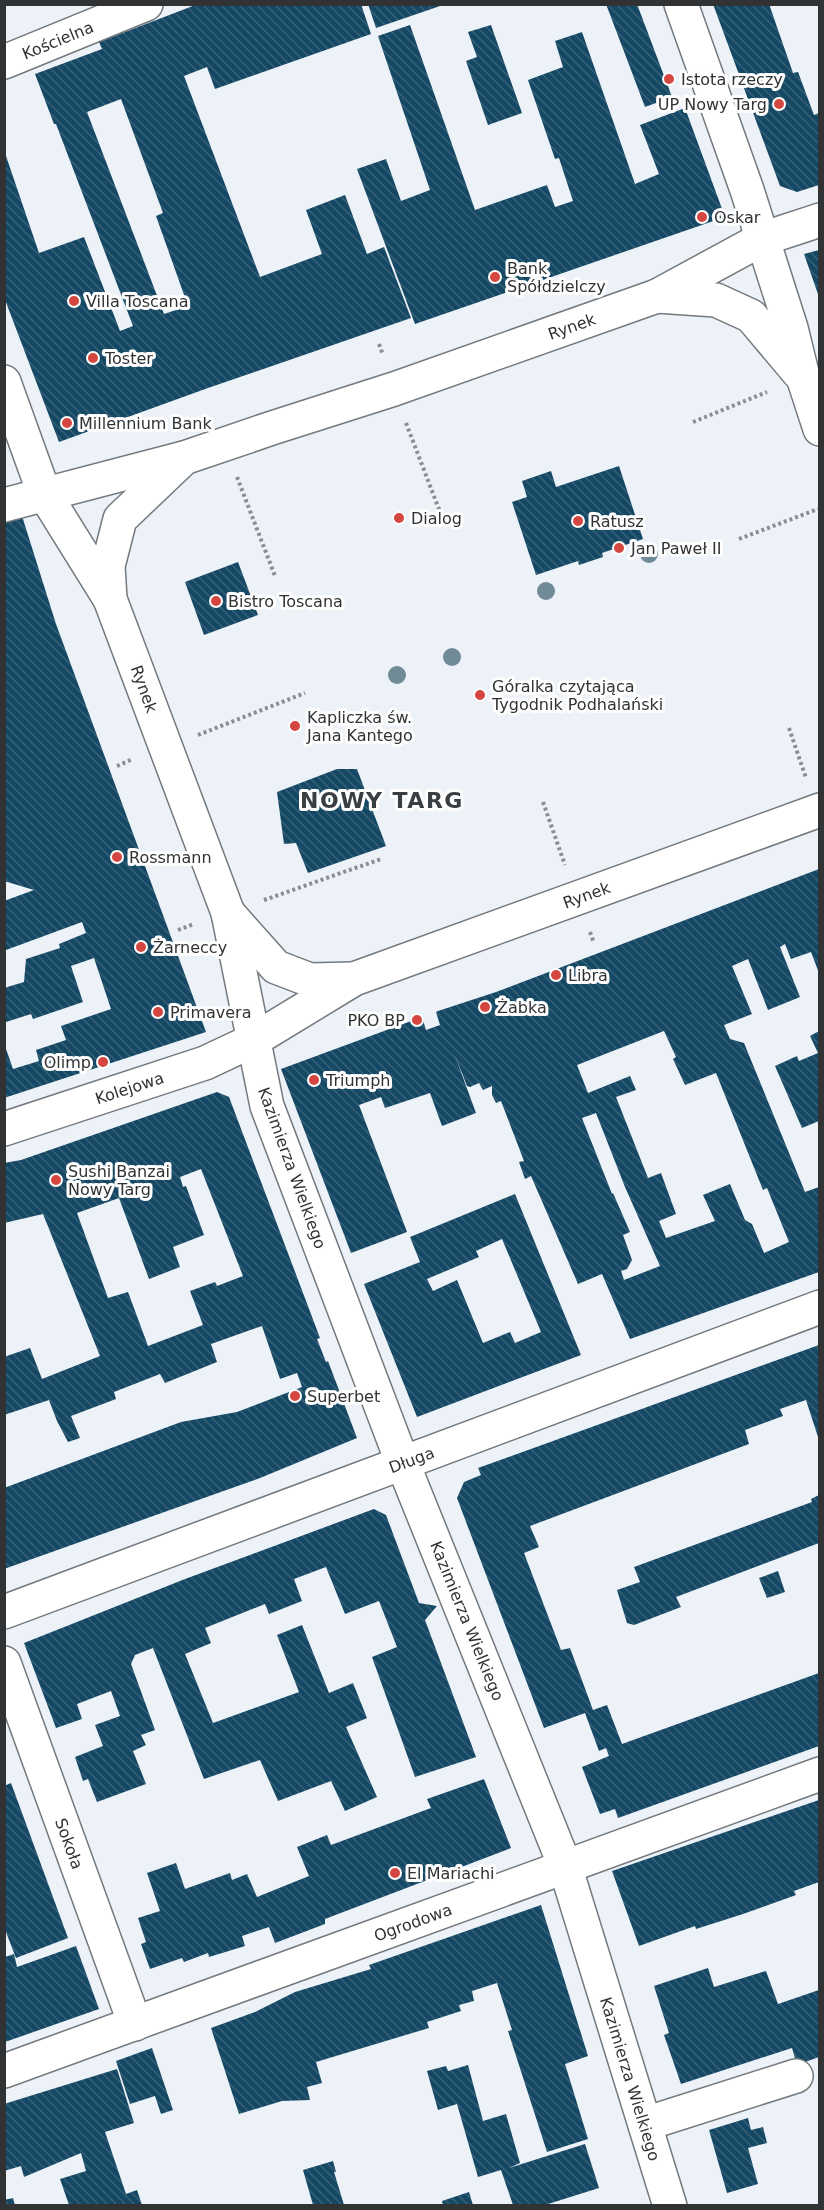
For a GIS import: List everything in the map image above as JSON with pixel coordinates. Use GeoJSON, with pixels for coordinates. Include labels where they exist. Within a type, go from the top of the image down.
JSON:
{"type":"FeatureCollection","features":[{"type":"Feature","properties":{"kind":"street","name":"Kościelna"},"geometry":{"type":"LineString","coordinates":[[4,62],[146,4]]}},
{"type":"Feature","properties":{"kind":"street"},"geometry":{"type":"LineString","coordinates":[[681,4],[791,328],[819,429]]}},
{"type":"Feature","properties":{"kind":"street","name":"Rynek"},"geometry":{"type":"LineString","coordinates":[[814,799],[354,979],[252,1041],[110,599],[44,493],[184,458],[394,389],[657,296],[762,239],[819,220]]}},
{"type":"Feature","properties":{"kind":"street"},"geometry":{"type":"LineString","coordinates":[[657,296],[716,300],[751,316],[803,377]]}},
{"type":"Feature","properties":{"kind":"street"},"geometry":{"type":"LineString","coordinates":[[4,382],[44,493],[4,505]]}},
{"type":"Feature","properties":{"kind":"street","name":"Rynek"},"geometry":{"type":"LineString","coordinates":[[110,599],[108,566],[120,519],[184,458]]}},
{"type":"Feature","properties":{"kind":"street","name":"Rynek"},"geometry":{"type":"LineString","coordinates":[[213,918],[276,967],[310,980],[354,979]]}},
{"type":"Feature","properties":{"kind":"street","name":"Kolejowa"},"geometry":{"type":"LineString","coordinates":[[4,1129],[205,1063],[252,1041]]}},
{"type":"Feature","properties":{"kind":"street","name":"Kazimierza Wielkiego"},"geometry":{"type":"LineString","coordinates":[[252,1041],[267,1106],[403,1464],[565,1866],[670,2205]]}},
{"type":"Feature","properties":{"kind":"street","name":"Długa"},"geometry":{"type":"LineString","coordinates":[[4,1612],[819,1307]]}},
{"type":"Feature","properties":{"kind":"street","name":"Sokoła"},"geometry":{"type":"LineString","coordinates":[[4,1664],[135,2024]]}},
{"type":"Feature","properties":{"kind":"street","name":"Ogrodowa"},"geometry":{"type":"LineString","coordinates":[[4,2071],[819,1774]]}},
{"type":"Feature","properties":{"kind":"street"},"geometry":{"type":"LineString","coordinates":[[645,2124],[796,2076]]}},
{"type":"Feature","properties":{"kind":"path"},"geometry":{"type":"LineString","coordinates":[[693,422],[770,391]]}},
{"type":"Feature","properties":{"kind":"path"},"geometry":{"type":"LineString","coordinates":[[403,413],[442,517]]}},
{"type":"Feature","properties":{"kind":"path"},"geometry":{"type":"LineString","coordinates":[[236,474],[275,576]]}},
{"type":"Feature","properties":{"kind":"path"},"geometry":{"type":"LineString","coordinates":[[739,539],[818,509]]}},
{"type":"Feature","properties":{"kind":"path"},"geometry":{"type":"LineString","coordinates":[[195,737],[305,693]]}},
{"type":"Feature","properties":{"kind":"path"},"geometry":{"type":"LineString","coordinates":[[789,728],[814,799]]}},
{"type":"Feature","properties":{"kind":"path"},"geometry":{"type":"LineString","coordinates":[[117,766],[140,757]]}},
{"type":"Feature","properties":{"kind":"path"},"geometry":{"type":"LineString","coordinates":[[543,802],[567,871]]}},
{"type":"Feature","properties":{"kind":"path"},"geometry":{"type":"LineString","coordinates":[[258,902],[381,858]]}},
{"type":"Feature","properties":{"kind":"path"},"geometry":{"type":"LineString","coordinates":[[178,930],[213,918]]}},
{"type":"Feature","properties":{"kind":"building"},"geometry":{"type":"Polygon","coordinates":[[[198,4],[361,4],[371,34],[215,89],[207,67],[184,76],[260,277],[322,254],[306,210],[345,195],[367,254],[384,247],[411,318],[59,442],[4,297],[4,150],[39,253],[84,237],[120,331],[133,326],[35,74],[102,49],[99,42],[198,4]],[[121,99],[87,112],[164,314],[188,306],[156,216],[163,213],[121,99]]]}},
{"type":"Feature","properties":{"kind":"building"},"geometry":{"type":"Polygon","coordinates":[[[368,4],[443,4],[443,5],[376,28],[368,4]]]}},
{"type":"Feature","properties":{"kind":"building"},"geometry":{"type":"Polygon","coordinates":[[[606,4],[637,4],[672,97],[645,107],[606,4]]]}},
{"type":"Feature","properties":{"kind":"building","name":"UP Nowy Targ"},"geometry":{"type":"Polygon","coordinates":[[[713,4],[769,4],[793,73],[798,72],[814,115],[819,113],[819,185],[797,192],[780,186],[713,4]]]}},
{"type":"Feature","properties":{"kind":"building"},"geometry":{"type":"Polygon","coordinates":[[[410,25],[475,210],[547,185],[555,207],[573,201],[559,158],[555,159],[528,80],[563,67],[555,41],[582,32],[635,184],[659,174],[640,125],[685,108],[725,217],[415,324],[357,169],[386,159],[401,201],[430,190],[378,36],[410,25]]]}},
{"type":"Feature","properties":{"kind":"building"},"geometry":{"type":"Polygon","coordinates":[[[491,25],[522,113],[488,125],[466,61],[477,57],[468,32],[491,25]]]}},
{"type":"Feature","properties":{"kind":"building"},"geometry":{"type":"Polygon","coordinates":[[[819,250],[819,297],[804,254],[819,250]]]}},
{"type":"Feature","properties":{"kind":"building","name":"Ratusz"},"geometry":{"type":"Polygon","coordinates":[[[619,466],[643,539],[602,553],[603,557],[579,565],[578,561],[536,575],[512,502],[527,497],[522,481],[551,471],[556,487],[619,466]]]}},
{"type":"Feature","properties":{"kind":"building"},"geometry":{"type":"Polygon","coordinates":[[[22,516],[56,624],[206,1032],[4,1098],[4,1043],[13,1069],[39,1061],[36,1050],[66,1040],[61,1026],[111,1009],[94,958],[71,966],[83,1002],[33,1019],[31,1014],[6,1022],[4,1018],[4,988],[24,982],[26,959],[60,948],[59,944],[86,933],[82,922],[6,950],[4,945],[4,901],[34,890],[4,881],[4,522],[22,516]]]}},
{"type":"Feature","properties":{"kind":"building"},"geometry":{"type":"Polygon","coordinates":[[[238,562],[258,615],[204,635],[185,582],[238,562]]]}},
{"type":"Feature","properties":{"kind":"building"},"geometry":{"type":"Polygon","coordinates":[[[337,769],[357,769],[386,846],[308,873],[296,843],[284,844],[277,792],[337,769]]]}},
{"type":"Feature","properties":{"kind":"building"},"geometry":{"type":"Polygon","coordinates":[[[819,869],[819,973],[811,952],[791,959],[785,944],[780,947],[800,997],[768,1010],[748,959],[732,966],[752,1014],[724,1025],[730,1039],[744,1043],[805,1192],[819,1187],[819,1272],[630,1339],[602,1274],[578,1284],[531,1176],[525,1179],[519,1162],[524,1161],[501,1101],[496,1103],[492,1095],[492,1086],[483,1090],[479,1083],[467,1086],[454,1053],[476,1113],[442,1126],[430,1093],[385,1108],[381,1097],[359,1105],[407,1232],[351,1253],[281,1069],[422,1017],[426,1030],[440,1025],[436,1012],[496,992],[819,869]],[[664,1031],[577,1065],[588,1093],[630,1076],[636,1090],[616,1097],[648,1178],[661,1173],[676,1214],[659,1221],[666,1238],[715,1221],[703,1195],[730,1184],[745,1220],[752,1224],[764,1253],[789,1242],[767,1188],[763,1190],[716,1073],[685,1085],[664,1031]],[[596,1113],[582,1118],[612,1194],[630,1232],[623,1235],[632,1260],[627,1269],[621,1271],[624,1280],[660,1266],[625,1187],[596,1113]]]}},
{"type":"Feature","properties":{"kind":"building"},"geometry":{"type":"Polygon","coordinates":[[[819,1031],[819,1121],[802,1128],[775,1066],[797,1056],[799,1061],[818,1053],[810,1036],[819,1031]]]}},
{"type":"Feature","properties":{"kind":"building"},"geometry":{"type":"Polygon","coordinates":[[[217,1092],[229,1097],[320,1338],[317,1339],[326,1362],[328,1361],[357,1438],[260,1478],[4,1569],[4,1488],[181,1422],[237,1412],[302,1387],[297,1373],[280,1379],[262,1326],[211,1344],[217,1362],[165,1383],[160,1374],[114,1392],[116,1399],[71,1416],[80,1438],[68,1442],[49,1400],[4,1415],[4,1357],[30,1348],[42,1379],[100,1356],[43,1214],[4,1223],[4,1163],[21,1160],[217,1092]],[[201,1169],[180,1177],[183,1187],[186,1186],[204,1235],[173,1247],[180,1267],[149,1279],[119,1198],[77,1213],[108,1298],[128,1292],[148,1346],[203,1325],[190,1291],[215,1282],[217,1286],[243,1276],[201,1169]]]}},
{"type":"Feature","properties":{"kind":"building"},"geometry":{"type":"Polygon","coordinates":[[[515,1194],[581,1355],[417,1417],[364,1284],[420,1262],[410,1237],[515,1194]],[[502,1239],[476,1251],[479,1257],[427,1279],[433,1291],[457,1280],[483,1343],[510,1332],[515,1343],[541,1332],[502,1239]]]}},
{"type":"Feature","properties":{"kind":"building"},"geometry":{"type":"Polygon","coordinates":[[[819,1345],[819,1440],[806,1400],[780,1409],[783,1416],[745,1430],[749,1444],[530,1526],[539,1547],[524,1553],[561,1650],[570,1648],[593,1710],[607,1705],[622,1744],[819,1673],[819,1746],[618,1818],[615,1809],[600,1814],[582,1767],[609,1756],[606,1748],[599,1751],[585,1713],[544,1728],[457,1498],[464,1482],[481,1475],[478,1468],[819,1345]]]}},
{"type":"Feature","properties":{"kind":"building"},"geometry":{"type":"Polygon","coordinates":[[[819,1495],[819,1543],[676,1597],[681,1607],[634,1625],[627,1623],[617,1590],[640,1582],[634,1567],[812,1502],[811,1499],[819,1495]]]}},
{"type":"Feature","properties":{"kind":"building"},"geometry":{"type":"Polygon","coordinates":[[[374,1509],[386,1515],[419,1603],[437,1606],[425,1620],[476,1757],[415,1777],[372,1657],[397,1647],[379,1601],[345,1614],[326,1567],[294,1579],[302,1601],[269,1614],[265,1604],[205,1628],[211,1643],[185,1654],[213,1723],[299,1692],[277,1635],[302,1625],[329,1693],[353,1683],[367,1718],[346,1727],[377,1797],[345,1811],[331,1781],[278,1801],[260,1760],[204,1779],[153,1648],[135,1655],[131,1664],[155,1730],[141,1735],[146,1745],[133,1751],[146,1784],[97,1802],[88,1779],[83,1781],[75,1757],[103,1746],[95,1725],[120,1716],[111,1691],[77,1704],[82,1719],[56,1728],[24,1643],[185,1579],[374,1509]]]}},
{"type":"Feature","properties":{"kind":"building"},"geometry":{"type":"Polygon","coordinates":[[[778,1571],[785,1592],[767,1598],[759,1578],[778,1571]]]}},
{"type":"Feature","properties":{"kind":"building"},"geometry":{"type":"Polygon","coordinates":[[[484,1779],[511,1848],[325,1919],[325,1924],[275,1943],[269,1927],[242,1936],[245,1946],[209,1957],[208,1953],[184,1962],[182,1958],[150,1969],[141,1944],[146,1942],[138,1918],[160,1911],[147,1873],[176,1863],[185,1889],[230,1873],[232,1880],[247,1874],[257,1897],[309,1876],[297,1847],[327,1835],[331,1845],[431,1808],[427,1799],[484,1779]]]}},
{"type":"Feature","properties":{"kind":"building"},"geometry":{"type":"Polygon","coordinates":[[[11,1783],[68,1938],[16,1958],[4,1927],[4,1786],[11,1783]]]}},
{"type":"Feature","properties":{"kind":"building"},"geometry":{"type":"Polygon","coordinates":[[[819,1800],[819,1882],[794,1891],[796,1895],[743,1914],[696,1929],[695,1926],[639,1946],[612,1871],[819,1800]]]}},
{"type":"Feature","properties":{"kind":"building"},"geometry":{"type":"Polygon","coordinates":[[[541,1905],[588,2056],[565,2064],[588,2139],[547,2152],[508,2031],[512,2030],[497,1983],[472,1991],[474,2001],[459,2005],[461,2011],[427,2022],[429,2028],[316,2062],[322,2083],[307,2087],[310,2100],[282,2101],[239,2114],[211,2028],[255,2012],[295,1992],[371,1969],[369,1965],[541,1905]]]}},
{"type":"Feature","properties":{"kind":"building"},"geometry":{"type":"Polygon","coordinates":[[[76,1946],[99,2009],[5,2042],[5,1957],[14,1954],[17,1967],[76,1946]]]}},
{"type":"Feature","properties":{"kind":"building"},"geometry":{"type":"Polygon","coordinates":[[[708,1968],[714,1987],[766,1971],[778,2004],[819,1990],[819,2057],[797,2065],[792,2048],[681,2084],[664,2035],[669,2033],[654,1986],[708,1968]]]}},
{"type":"Feature","properties":{"kind":"building"},"geometry":{"type":"Polygon","coordinates":[[[152,2048],[173,2110],[161,2114],[155,2096],[130,2104],[116,2061],[152,2048]]]}},
{"type":"Feature","properties":{"kind":"building"},"geometry":{"type":"Polygon","coordinates":[[[468,2065],[483,2121],[506,2114],[520,2163],[509,2168],[585,2144],[599,2188],[545,2205],[513,2205],[501,2170],[478,2177],[457,2104],[438,2110],[427,2071],[446,2066],[448,2071],[468,2065]]]}},
{"type":"Feature","properties":{"kind":"building"},"geometry":{"type":"Polygon","coordinates":[[[117,2069],[134,2123],[105,2132],[126,2194],[137,2190],[142,2205],[69,2205],[60,2179],[86,2171],[81,2153],[24,2177],[21,2166],[4,2171],[4,2104],[117,2069]]]}},
{"type":"Feature","properties":{"kind":"building"},"geometry":{"type":"Polygon","coordinates":[[[748,2118],[751,2130],[763,2127],[767,2143],[748,2148],[758,2184],[727,2193],[709,2130],[748,2118]]]}},
{"type":"Feature","properties":{"kind":"building"},"geometry":{"type":"Polygon","coordinates":[[[333,2161],[344,2205],[313,2205],[303,2170],[333,2161]]]}},
{"type":"Feature","properties":{"kind":"building"},"geometry":{"type":"Polygon","coordinates":[[[469,2192],[473,2205],[443,2205],[442,2201],[469,2192]]]}},
{"type":"Feature","properties":{"kind":"building"},"geometry":{"type":"Polygon","coordinates":[[[13,2198],[15,2205],[4,2205],[4,2200],[13,2198]]]}},
{"type":"Feature","properties":{"kind":"place","name":"Istota rzeczy"},"geometry":{"type":"Point","coordinates":[669,79]}},
{"type":"Feature","properties":{"kind":"place","name":"UP Nowy Targ"},"geometry":{"type":"Point","coordinates":[779,104]}},
{"type":"Feature","properties":{"kind":"place","name":"Oskar"},"geometry":{"type":"Point","coordinates":[702,217]}},
{"type":"Feature","properties":{"kind":"place","name":"Bank Spółdzielczy"},"geometry":{"type":"Point","coordinates":[495,277]}},
{"type":"Feature","properties":{"kind":"place","name":"Villa Toscana"},"geometry":{"type":"Point","coordinates":[74,301]}},
{"type":"Feature","properties":{"kind":"place","name":"Toster"},"geometry":{"type":"Point","coordinates":[93,358]}},
{"type":"Feature","properties":{"kind":"place","name":"Millennium Bank"},"geometry":{"type":"Point","coordinates":[67,423]}},
{"type":"Feature","properties":{"kind":"place","name":"Dialog"},"geometry":{"type":"Point","coordinates":[399,518]}},
{"type":"Feature","properties":{"kind":"place","name":"Ratusz"},"geometry":{"type":"Point","coordinates":[578,521]}},
{"type":"Feature","properties":{"kind":"place","name":"Jan Paweł II"},"geometry":{"type":"Point","coordinates":[619,548]}},
{"type":"Feature","properties":{"kind":"place","name":"Bistro Toscana"},"geometry":{"type":"Point","coordinates":[216,601]}},
{"type":"Feature","properties":{"kind":"place","name":"Góralka czytająca Tygodnik Podhalański"},"geometry":{"type":"Point","coordinates":[480,695]}},
{"type":"Feature","properties":{"kind":"place","name":"Kapliczka św. Jana Kantego"},"geometry":{"type":"Point","coordinates":[295,726]}},
{"type":"Feature","properties":{"kind":"place","name":"Rossmann"},"geometry":{"type":"Point","coordinates":[117,857]}},
{"type":"Feature","properties":{"kind":"place","name":"Żarneccy"},"geometry":{"type":"Point","coordinates":[141,947]}},
{"type":"Feature","properties":{"kind":"place","name":"Libra"},"geometry":{"type":"Point","coordinates":[556,975]}},
{"type":"Feature","properties":{"kind":"place","name":"Żabka"},"geometry":{"type":"Point","coordinates":[485,1007]}},
{"type":"Feature","properties":{"kind":"place","name":"Primavera"},"geometry":{"type":"Point","coordinates":[158,1012]}},
{"type":"Feature","properties":{"kind":"place","name":"PKO BP"},"geometry":{"type":"Point","coordinates":[417,1020]}},
{"type":"Feature","properties":{"kind":"place","name":"Olimp"},"geometry":{"type":"Point","coordinates":[103,1062]}},
{"type":"Feature","properties":{"kind":"place","name":"Triumph"},"geometry":{"type":"Point","coordinates":[314,1080]}},
{"type":"Feature","properties":{"kind":"place","name":"Sushi Banzai Nowy Targ"},"geometry":{"type":"Point","coordinates":[56,1180]}},
{"type":"Feature","properties":{"kind":"place","name":"Superbet"},"geometry":{"type":"Point","coordinates":[295,1396]}},
{"type":"Feature","properties":{"kind":"place","name":"El Mariachi"},"geometry":{"type":"Point","coordinates":[395,1873]}},
{"type":"Feature","properties":{"kind":"district","name":"NOWY TARG"},"geometry":{"type":"Point","coordinates":[382,800]}}]}
